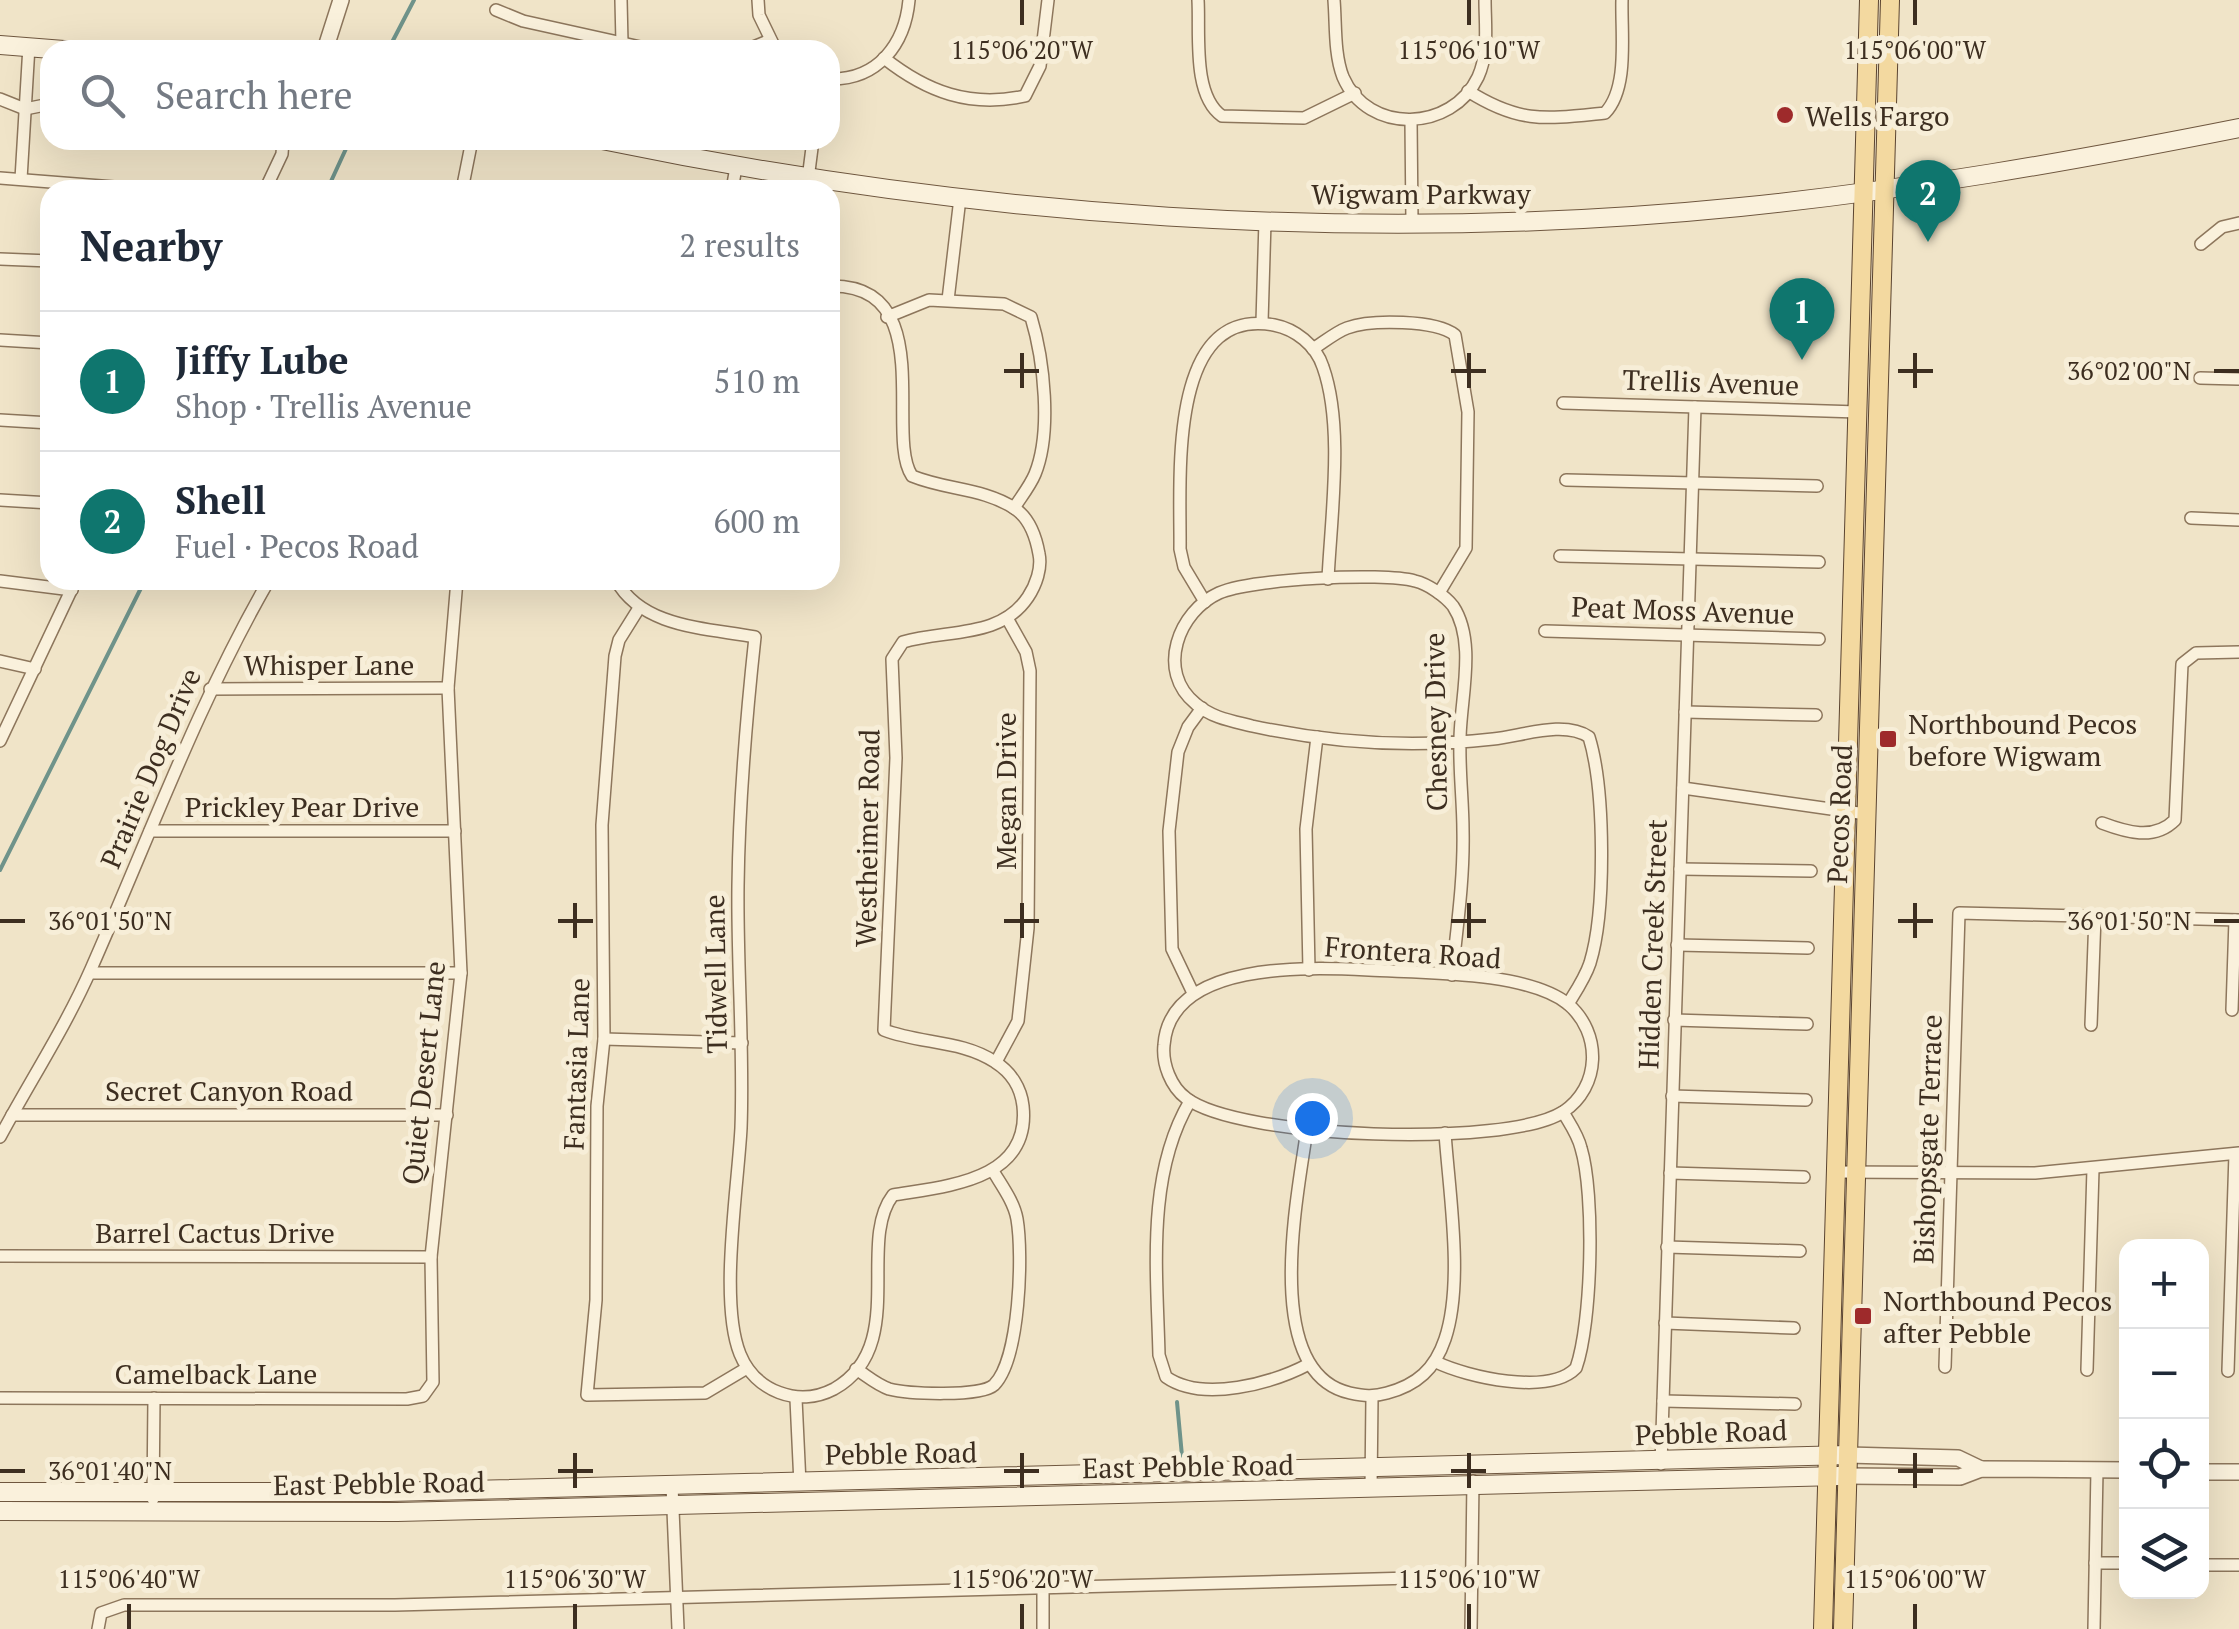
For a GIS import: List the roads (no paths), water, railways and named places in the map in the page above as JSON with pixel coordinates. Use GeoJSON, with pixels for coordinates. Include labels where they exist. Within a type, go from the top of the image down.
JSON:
{"type":"FeatureCollection","features":[{"type":"Feature","properties":{"kind":"main road","name":"Pecos Road"},"geometry":{"type":"LineString","coordinates":[[1843,1629],[1832,1470],[1835,1172],[1869,0]]}},
{"type":"Feature","properties":{"kind":"main road","name":"Pecos Road"},"geometry":{"type":"LineString","coordinates":[[1832,1470],[1848,1455],[1890,0]]}},
{"type":"Feature","properties":{"kind":"main road"},"geometry":{"type":"LineString","coordinates":[[0,45],[40,47]]}},
{"type":"Feature","properties":{"kind":"main road","name":"Wigwam Parkway"},"geometry":{"type":"LineString","coordinates":[[840,183],[960,198],[1265,220],[1412,222],[1694,211],[1886,191],[2239,128]]}},
{"type":"Feature","properties":{"kind":"main road","name":"Wigwam Parkway"},"geometry":{"type":"LineString","coordinates":[[652,150],[816,180]]}},
{"type":"Feature","properties":{"kind":"main road"},"geometry":{"type":"LineString","coordinates":[[1856,461],[1877,461]]}},
{"type":"Feature","properties":{"kind":"main road","name":"Pebble Road"},"geometry":{"type":"LineString","coordinates":[[0,1492],[1371,1479],[1473,1467],[1662,1460],[1832,1470]]}},
{"type":"Feature","properties":{"kind":"main road"},"geometry":{"type":"LineString","coordinates":[[1823,1629],[1832,1470]]}},
{"type":"Feature","properties":{"kind":"main road","name":"East Pebble Road"},"geometry":{"type":"LineString","coordinates":[[0,1511],[673,1506],[1371,1479],[1473,1486],[1654,1481],[1832,1470]]}},
{"type":"Feature","properties":{"kind":"street"},"geometry":{"type":"LineString","coordinates":[[329,40],[341,0]]}},
{"type":"Feature","properties":{"kind":"street"},"geometry":{"type":"LineString","coordinates":[[622,0],[622,40]]}},
{"type":"Feature","properties":{"kind":"street"},"geometry":{"type":"LineString","coordinates":[[758,0],[770,40]]}},
{"type":"Feature","properties":{"kind":"street"},"geometry":{"type":"LineString","coordinates":[[840,76],[870,71],[884,58],[907,24],[909,0]]}},
{"type":"Feature","properties":{"kind":"street"},"geometry":{"type":"LineString","coordinates":[[884,58],[936,94],[998,102],[1026,96],[1040,66],[1048,0]]}},
{"type":"Feature","properties":{"kind":"street"},"geometry":{"type":"LineString","coordinates":[[1198,0],[1204,88],[1212,109],[1222,116],[1304,118],[1354,92]]}},
{"type":"Feature","properties":{"kind":"street"},"geometry":{"type":"LineString","coordinates":[[1334,0],[1338,62],[1354,92],[1365,105],[1393,119],[1411,120],[1430,119],[1459,104],[1468,91],[1483,63],[1485,0]]}},
{"type":"Feature","properties":{"kind":"street"},"geometry":{"type":"LineString","coordinates":[[1468,91],[1514,116],[1537,119],[1604,114],[1614,104],[1618,87],[1622,0]]}},
{"type":"Feature","properties":{"kind":"street"},"geometry":{"type":"LineString","coordinates":[[496,10],[523,21],[608,40]]}},
{"type":"Feature","properties":{"kind":"street"},"geometry":{"type":"LineString","coordinates":[[21,179],[28,46]]}},
{"type":"Feature","properties":{"kind":"street"},"geometry":{"type":"LineString","coordinates":[[0,99],[25,109],[40,106]]}},
{"type":"Feature","properties":{"kind":"street"},"geometry":{"type":"LineString","coordinates":[[1411,120],[1412,222]]}},
{"type":"Feature","properties":{"kind":"street"},"geometry":{"type":"LineString","coordinates":[[270,180],[282,150]]}},
{"type":"Feature","properties":{"kind":"street"},"geometry":{"type":"LineString","coordinates":[[464,180],[470,150]]}},
{"type":"Feature","properties":{"kind":"street"},"geometry":{"type":"LineString","coordinates":[[808,179],[812,150]]}},
{"type":"Feature","properties":{"kind":"street"},"geometry":{"type":"LineString","coordinates":[[734,180],[736,167]]}},
{"type":"Feature","properties":{"kind":"street"},"geometry":{"type":"LineString","coordinates":[[0,178],[40,181]]}},
{"type":"Feature","properties":{"kind":"street"},"geometry":{"type":"LineString","coordinates":[[948,300],[960,198]]}},
{"type":"Feature","properties":{"kind":"street"},"geometry":{"type":"LineString","coordinates":[[1262,322],[1265,220]]}},
{"type":"Feature","properties":{"kind":"street"},"geometry":{"type":"LineString","coordinates":[[2201,244],[2222,227],[2239,223]]}},
{"type":"Feature","properties":{"kind":"street"},"geometry":{"type":"LineString","coordinates":[[0,258],[40,261]]}},
{"type":"Feature","properties":{"kind":"street"},"geometry":{"type":"LineString","coordinates":[[840,288],[863,293],[887,317],[901,348],[906,406],[904,464],[912,476],[928,483],[987,494],[1014,508],[1036,535],[1041,562],[1034,587],[1008,618]]}},
{"type":"Feature","properties":{"kind":"street"},"geometry":{"type":"LineString","coordinates":[[887,317],[929,300],[1004,304],[1022,309],[1031,317],[1043,416],[1034,476],[1014,508]]}},
{"type":"Feature","properties":{"kind":"street"},"geometry":{"type":"LineString","coordinates":[[1205,602],[1184,566],[1180,549],[1180,478],[1194,371],[1216,338],[1250,321],[1285,326],[1313,348],[1326,378],[1332,431],[1328,579]]}},
{"type":"Feature","properties":{"kind":"street","name":"Chesney Drive"},"geometry":{"type":"LineString","coordinates":[[1313,348],[1347,328],[1361,325],[1428,324],[1444,326],[1455,335],[1468,412],[1466,548],[1439,593],[1452,606],[1464,633],[1460,742],[1462,870],[1452,975]]}},
{"type":"Feature","properties":{"kind":"street"},"geometry":{"type":"LineString","coordinates":[[0,340],[40,342]]}},
{"type":"Feature","properties":{"kind":"street"},"geometry":{"type":"LineString","coordinates":[[2200,378],[2239,379]]}},
{"type":"Feature","properties":{"kind":"street","name":"Trellis Avenue"},"geometry":{"type":"LineString","coordinates":[[1563,403],[1858,412]]}},
{"type":"Feature","properties":{"kind":"street","name":"Hidden Creek Street"},"geometry":{"type":"LineString","coordinates":[[1654,1481],[1662,1460],[1695,407]]}},
{"type":"Feature","properties":{"kind":"street"},"geometry":{"type":"LineString","coordinates":[[0,420],[40,422]]}},
{"type":"Feature","properties":{"kind":"street"},"geometry":{"type":"LineString","coordinates":[[1566,480],[1818,486]]}},
{"type":"Feature","properties":{"kind":"street"},"geometry":{"type":"LineString","coordinates":[[0,500],[40,502]]}},
{"type":"Feature","properties":{"kind":"street"},"geometry":{"type":"LineString","coordinates":[[2191,518],[2239,520]]}},
{"type":"Feature","properties":{"kind":"street"},"geometry":{"type":"LineString","coordinates":[[1560,556],[1819,562]]}},
{"type":"Feature","properties":{"kind":"street"},"geometry":{"type":"LineString","coordinates":[[1202,708],[1178,752],[1169,831],[1172,950],[1192,991],[1168,1020],[1163,1047],[1168,1073],[1190,1101],[1207,1112],[1307,1129],[1376,1135],[1518,1127],[1551,1120],[1588,1085],[1594,1058],[1590,1034],[1568,1004],[1592,958],[1598,892],[1596,762],[1584,734],[1558,730],[1460,742],[1389,744],[1317,738],[1216,718],[1181,683],[1175,647],[1192,610],[1242,587],[1328,579],[1415,581],[1439,593]]}},
{"type":"Feature","properties":{"kind":"street"},"geometry":{"type":"LineString","coordinates":[[0,581],[40,583]]}},
{"type":"Feature","properties":{"kind":"street"},"geometry":{"type":"LineString","coordinates":[[0,740],[72,590]]}},
{"type":"Feature","properties":{"kind":"street","name":"Prairie Dog Drive"},"geometry":{"type":"LineString","coordinates":[[0,1137],[90,972],[210,689],[264,590]]}},
{"type":"Feature","properties":{"kind":"street","name":"Quiet Desert Lane"},"geometry":{"type":"LineString","coordinates":[[428,1390],[433,1382],[431,1257],[460,973],[448,688],[456,590]]}},
{"type":"Feature","properties":{"kind":"street"},"geometry":{"type":"LineString","coordinates":[[624,590],[639,608]]}},
{"type":"Feature","properties":{"kind":"street","name":"Fantasia Lane"},"geometry":{"type":"LineString","coordinates":[[639,608],[615,656],[602,825],[604,1038],[597,1106],[596,1300],[587,1396],[706,1393],[747,1368]]}},
{"type":"Feature","properties":{"kind":"street","name":"Tidwell Lane"},"geometry":{"type":"LineString","coordinates":[[639,608],[661,618],[756,637],[745,730],[738,887],[742,1043],[732,1273],[735,1335],[747,1368]]}},
{"type":"Feature","properties":{"kind":"street","name":"Westheimer Road"},"geometry":{"type":"LineString","coordinates":[[996,1062],[970,1048],[884,1030],[896,758],[892,659],[903,642],[982,629],[1008,618]]}},
{"type":"Feature","properties":{"kind":"street","name":"Megan Drive"},"geometry":{"type":"LineString","coordinates":[[996,1062],[1018,1021],[1032,851],[1030,671],[1026,652],[1008,618]]}},
{"type":"Feature","properties":{"kind":"street","name":"Peat Moss Avenue"},"geometry":{"type":"LineString","coordinates":[[1545,630],[1819,639]]}},
{"type":"Feature","properties":{"kind":"street"},"geometry":{"type":"LineString","coordinates":[[2102,823],[2125,832],[2154,833],[2175,820],[2179,677],[2187,658],[2208,651],[2239,652]]}},
{"type":"Feature","properties":{"kind":"street"},"geometry":{"type":"LineString","coordinates":[[0,661],[35,668]]}},
{"type":"Feature","properties":{"kind":"street","name":"Whisper Lane"},"geometry":{"type":"LineString","coordinates":[[210,689],[448,688]]}},
{"type":"Feature","properties":{"kind":"street"},"geometry":{"type":"LineString","coordinates":[[1685,712],[1816,715]]}},
{"type":"Feature","properties":{"kind":"street"},"geometry":{"type":"LineString","coordinates":[[1310,970],[1306,829],[1317,738]]}},
{"type":"Feature","properties":{"kind":"street"},"geometry":{"type":"LineString","coordinates":[[1683,788],[1866,814]]}},
{"type":"Feature","properties":{"kind":"street","name":"Prickley Pear Drive"},"geometry":{"type":"LineString","coordinates":[[150,831],[455,832]]}},
{"type":"Feature","properties":{"kind":"street"},"geometry":{"type":"LineString","coordinates":[[1680,869],[1812,872]]}},
{"type":"Feature","properties":{"kind":"street","name":"Bishopsgate Terrace"},"geometry":{"type":"LineString","coordinates":[[1945,1367],[1959,913],[2095,916]]}},
{"type":"Feature","properties":{"kind":"street"},"geometry":{"type":"LineString","coordinates":[[2091,1025],[2095,916],[2237,920],[2232,1010]]}},
{"type":"Feature","properties":{"kind":"street"},"geometry":{"type":"LineString","coordinates":[[1677,945],[1808,948]]}},
{"type":"Feature","properties":{"kind":"street","name":"Frontera Road"},"geometry":{"type":"LineString","coordinates":[[1192,991],[1243,976],[1310,970],[1452,975],[1522,986],[1557,996],[1568,1004]]}},
{"type":"Feature","properties":{"kind":"street"},"geometry":{"type":"LineString","coordinates":[[90,972],[460,973]]}},
{"type":"Feature","properties":{"kind":"street"},"geometry":{"type":"LineString","coordinates":[[1674,1020],[1807,1024]]}},
{"type":"Feature","properties":{"kind":"street"},"geometry":{"type":"LineString","coordinates":[[604,1038],[742,1043]]}},
{"type":"Feature","properties":{"kind":"street"},"geometry":{"type":"LineString","coordinates":[[747,1368],[760,1382],[796,1399],[834,1388],[856,1368],[866,1350],[878,1306],[883,1208],[893,1195],[970,1182],[993,1171],[1017,1145],[1024,1120],[1022,1094],[1009,1072],[996,1062]]}},
{"type":"Feature","properties":{"kind":"street"},"geometry":{"type":"LineString","coordinates":[[1672,1096],[1806,1100]]}},
{"type":"Feature","properties":{"kind":"street"},"geometry":{"type":"LineString","coordinates":[[1190,1101],[1166,1148],[1160,1212],[1159,1355],[1166,1377],[1193,1387],[1261,1386],[1309,1364]]}},
{"type":"Feature","properties":{"kind":"street"},"geometry":{"type":"LineString","coordinates":[[1436,1362],[1483,1380],[1554,1379],[1576,1368],[1582,1350],[1588,1215],[1580,1144],[1563,1112]]}},
{"type":"Feature","properties":{"kind":"street","name":"Secret Canyon Road"},"geometry":{"type":"LineString","coordinates":[[12,1115],[447,1115]]}},
{"type":"Feature","properties":{"kind":"street"},"geometry":{"type":"LineString","coordinates":[[1307,1129],[1295,1218],[1296,1336],[1309,1364],[1338,1390],[1372,1398],[1408,1388],[1436,1362],[1446,1334],[1451,1288],[1445,1133]]}},
{"type":"Feature","properties":{"kind":"street"},"geometry":{"type":"LineString","coordinates":[[1835,1172],[1950,1174],[2092,1169],[2237,1153],[2228,1371]]}},
{"type":"Feature","properties":{"kind":"street"},"geometry":{"type":"LineString","coordinates":[[2086,1370],[2092,1169]]}},
{"type":"Feature","properties":{"kind":"street"},"geometry":{"type":"LineString","coordinates":[[856,1368],[884,1387],[908,1393],[987,1391],[998,1382],[1016,1314],[1019,1271],[1014,1206],[993,1171]]}},
{"type":"Feature","properties":{"kind":"street"},"geometry":{"type":"LineString","coordinates":[[1670,1173],[1804,1176]]}},
{"type":"Feature","properties":{"kind":"street"},"geometry":{"type":"LineString","coordinates":[[1667,1246],[1800,1251]]}},
{"type":"Feature","properties":{"kind":"street","name":"Barrel Cactus Drive"},"geometry":{"type":"LineString","coordinates":[[0,1256],[431,1257]]}},
{"type":"Feature","properties":{"kind":"street"},"geometry":{"type":"LineString","coordinates":[[1665,1324],[1794,1328]]}},
{"type":"Feature","properties":{"kind":"street","name":"Camelback Lane"},"geometry":{"type":"LineString","coordinates":[[0,1398],[407,1400],[423,1396],[428,1390]]}},
{"type":"Feature","properties":{"kind":"street"},"geometry":{"type":"LineString","coordinates":[[153,1512],[154,1398]]}},
{"type":"Feature","properties":{"kind":"street"},"geometry":{"type":"LineString","coordinates":[[1371,1479],[1372,1398]]}},
{"type":"Feature","properties":{"kind":"street"},"geometry":{"type":"LineString","coordinates":[[796,1399],[800,1502]]}},
{"type":"Feature","properties":{"kind":"street"},"geometry":{"type":"LineString","coordinates":[[1663,1401],[1795,1404]]}},
{"type":"Feature","properties":{"kind":"street","name":"Pebble Road"},"geometry":{"type":"LineString","coordinates":[[1848,1455],[1958,1458],[1982,1468],[2119,1470]]}},
{"type":"Feature","properties":{"kind":"street"},"geometry":{"type":"LineString","coordinates":[[1470,1629],[1473,1467]]}},
{"type":"Feature","properties":{"kind":"street","name":"Pebble Road"},"geometry":{"type":"LineString","coordinates":[[1832,1470],[1960,1477],[1982,1468]]}},
{"type":"Feature","properties":{"kind":"street"},"geometry":{"type":"LineString","coordinates":[[2094,1629],[2097,1470]]}},
{"type":"Feature","properties":{"kind":"street"},"geometry":{"type":"LineString","coordinates":[[2209,1472],[2239,1472]]}},
{"type":"Feature","properties":{"kind":"street"},"geometry":{"type":"LineString","coordinates":[[672,1486],[678,1629]]}},
{"type":"Feature","properties":{"kind":"street"},"geometry":{"type":"LineString","coordinates":[[2096,1563],[2119,1563]]}},
{"type":"Feature","properties":{"kind":"street"},"geometry":{"type":"LineString","coordinates":[[2209,1565],[2239,1566]]}},
{"type":"Feature","properties":{"kind":"street"},"geometry":{"type":"LineString","coordinates":[[98,1629],[102,1614],[124,1605],[395,1605],[1412,1578]]}},
{"type":"Feature","properties":{"kind":"street"},"geometry":{"type":"LineString","coordinates":[[1043,1588],[1043,1629]]}},
{"type":"Feature","properties":{"kind":"waterway"},"geometry":{"type":"LineString","coordinates":[[393,40],[414,0]]}},
{"type":"Feature","properties":{"kind":"waterway"},"geometry":{"type":"LineString","coordinates":[[332,180],[345,150]]}},
{"type":"Feature","properties":{"kind":"waterway"},"geometry":{"type":"LineString","coordinates":[[0,870],[140,590]]}},
{"type":"Feature","properties":{"kind":"waterway"},"geometry":{"type":"LineString","coordinates":[[1177,1402],[1182,1456]]}},
{"type":"Feature","properties":{"kind":"place","name":"Wells Fargo"},"geometry":{"type":"Point","coordinates":[1785,115]}},
{"type":"Feature","properties":{"kind":"place","name":"Shell"},"geometry":{"type":"Point","coordinates":[1928,242]}},
{"type":"Feature","properties":{"kind":"place","name":"Jiffy Lube"},"geometry":{"type":"Point","coordinates":[1802,360]}},
{"type":"Feature","properties":{"kind":"place","name":"Northbound Pecos before Wigwam"},"geometry":{"type":"Point","coordinates":[1888,739]}},
{"type":"Feature","properties":{"kind":"place","name":"Northbound Pecos after Pebble"},"geometry":{"type":"Point","coordinates":[1863,1316]}}]}
